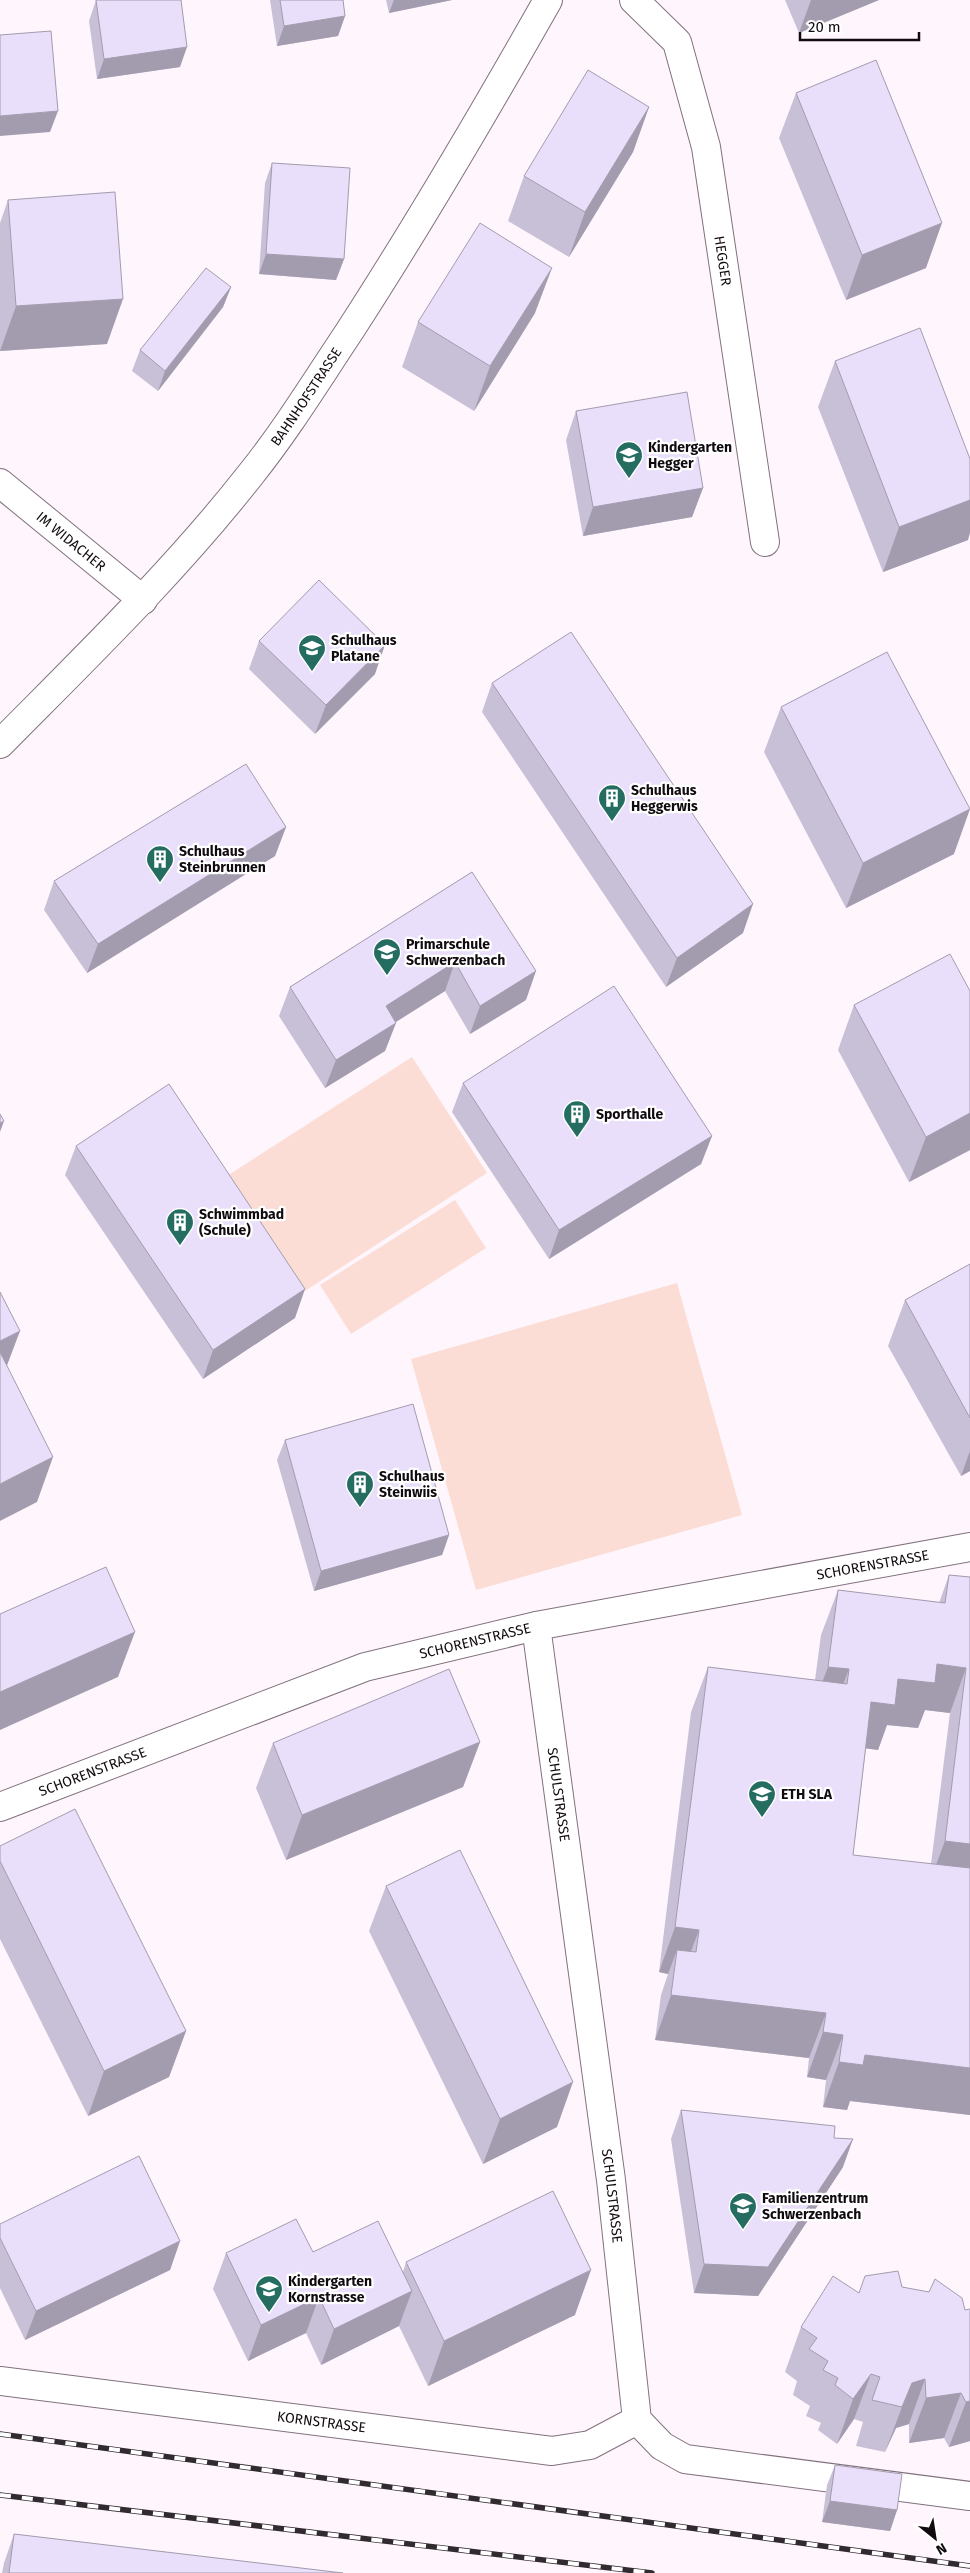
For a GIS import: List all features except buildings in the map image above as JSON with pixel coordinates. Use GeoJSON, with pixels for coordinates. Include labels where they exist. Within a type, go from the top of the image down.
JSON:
{"type":"FeatureCollection","features":[{"type":"Feature","properties":{"kind":"street","name":"BAHNHOFSTRASSE"},"geometry":{"type":"LineString","coordinates":[[0,744],[143,600],[251,474],[309,393],[466,144],[548,0]]}},
{"type":"Feature","properties":{"kind":"street","name":"HEGGER"},"geometry":{"type":"LineString","coordinates":[[634,0],[677,42],[706,147],[766,542]]}},
{"type":"Feature","properties":{"kind":"street","name":"IM WIDACHER"},"geometry":{"type":"LineString","coordinates":[[0,484],[143,600]]}},
{"type":"Feature","properties":{"kind":"street","name":"SCHORENSTRASSE"},"geometry":{"type":"LineString","coordinates":[[0,1807],[365,1667],[536,1626],[970,1547]]}},
{"type":"Feature","properties":{"kind":"street","name":"SCHULSTRASSE"},"geometry":{"type":"LineString","coordinates":[[536,1626],[611,2180],[637,2420]]}},
{"type":"Feature","properties":{"kind":"street","name":"KORNSTRASSE"},"geometry":{"type":"LineString","coordinates":[[0,2381],[552,2451],[590,2445],[637,2420]]}},
{"type":"Feature","properties":{"kind":"street"},"geometry":{"type":"LineString","coordinates":[[637,2420],[662,2446],[685,2459],[970,2496]]}},
{"type":"Feature","properties":{"kind":"shaded area"},"geometry":{"type":"Polygon","coordinates":[[[412,1057],[487,1173],[291,1300],[216,1183],[412,1057]]]}},
{"type":"Feature","properties":{"kind":"shaded area"},"geometry":{"type":"Polygon","coordinates":[[[455,1200],[486,1248],[351,1334],[320,1285],[455,1200]]]}},
{"type":"Feature","properties":{"kind":"shaded area"},"geometry":{"type":"Polygon","coordinates":[[[677,1283],[742,1515],[476,1590],[411,1359],[677,1283]]]}},
{"type":"Feature","properties":{"kind":"railway"},"geometry":{"type":"LineString","coordinates":[[0,2434],[970,2566]]}},
{"type":"Feature","properties":{"kind":"railway"},"geometry":{"type":"LineString","coordinates":[[0,2495],[652,2573]]}},
{"type":"Feature","properties":{"kind":"place","name":"Kindergarten Hegger"},"geometry":{"type":"Point","coordinates":[629,479]}},
{"type":"Feature","properties":{"kind":"place","name":"Schulhaus Platane"},"geometry":{"type":"Point","coordinates":[312,672]}},
{"type":"Feature","properties":{"kind":"place","name":"Schulhaus Heggerwis"},"geometry":{"type":"Point","coordinates":[612,822]}},
{"type":"Feature","properties":{"kind":"place","name":"Schulhaus Steinbrunnen"},"geometry":{"type":"Point","coordinates":[160,883]}},
{"type":"Feature","properties":{"kind":"place","name":"Primarschule Schwerzenbach"},"geometry":{"type":"Point","coordinates":[387,976]}},
{"type":"Feature","properties":{"kind":"place","name":"Sporthalle"},"geometry":{"type":"Point","coordinates":[577,1138]}},
{"type":"Feature","properties":{"kind":"place","name":"Schwimmbad (Schule)"},"geometry":{"type":"Point","coordinates":[180,1246]}},
{"type":"Feature","properties":{"kind":"place","name":"Schulhaus Steinwiis"},"geometry":{"type":"Point","coordinates":[360,1508]}},
{"type":"Feature","properties":{"kind":"place","name":"ETH SLA"},"geometry":{"type":"Point","coordinates":[762,1818]}},
{"type":"Feature","properties":{"kind":"place","name":"Familienzentrum Schwerzenbach"},"geometry":{"type":"Point","coordinates":[743,2230]}},
{"type":"Feature","properties":{"kind":"place","name":"Kindergarten Kornstrasse"},"geometry":{"type":"Point","coordinates":[269,2313]}}]}
